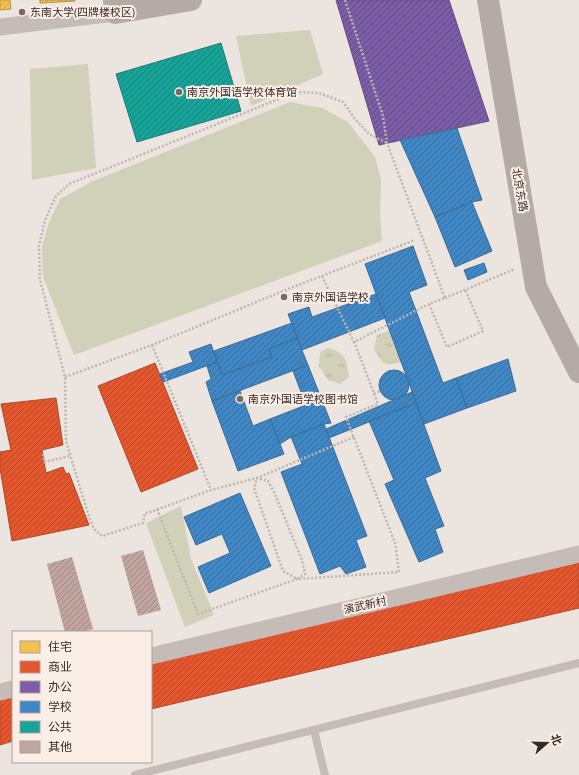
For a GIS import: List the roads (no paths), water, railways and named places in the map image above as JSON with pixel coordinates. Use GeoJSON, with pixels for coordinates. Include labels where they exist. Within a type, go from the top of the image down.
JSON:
{"type":"FeatureCollection","features":[{"type":"Feature","properties":{"kind":"main road"},"geometry":{"type":"LineString","coordinates":[[114,7],[190,0]]}},
{"type":"Feature","properties":{"kind":"main road","name":"北京东路"},"geometry":{"type":"LineString","coordinates":[[488,0],[536,287],[579,372]]}},
{"type":"Feature","properties":{"kind":"street"},"geometry":{"type":"LineString","coordinates":[[0,27],[114,7]]}},
{"type":"Feature","properties":{"kind":"street","name":"演武新村"},"geometry":{"type":"LineString","coordinates":[[152,656],[579,554]]}},
{"type":"Feature","properties":{"kind":"street"},"geometry":{"type":"LineString","coordinates":[[0,692],[12,689]]}},
{"type":"Feature","properties":{"kind":"lane"},"geometry":{"type":"LineString","coordinates":[[135,775],[579,663]]}},
{"type":"Feature","properties":{"kind":"lane"},"geometry":{"type":"LineString","coordinates":[[314,730],[325,775]]}},
{"type":"Feature","properties":{"kind":"place","name":"东南大学(四牌楼校区)"},"geometry":{"type":"Point","coordinates":[22,12]}},
{"type":"Feature","properties":{"kind":"place","name":"南京外国语学校体育馆"},"geometry":{"type":"Point","coordinates":[179,92]}},
{"type":"Feature","properties":{"kind":"place","name":"南京外国语学校"},"geometry":{"type":"Point","coordinates":[284,297]}},
{"type":"Feature","properties":{"kind":"place","name":"南京外国语学校图书馆"},"geometry":{"type":"Point","coordinates":[240,399]}}]}
